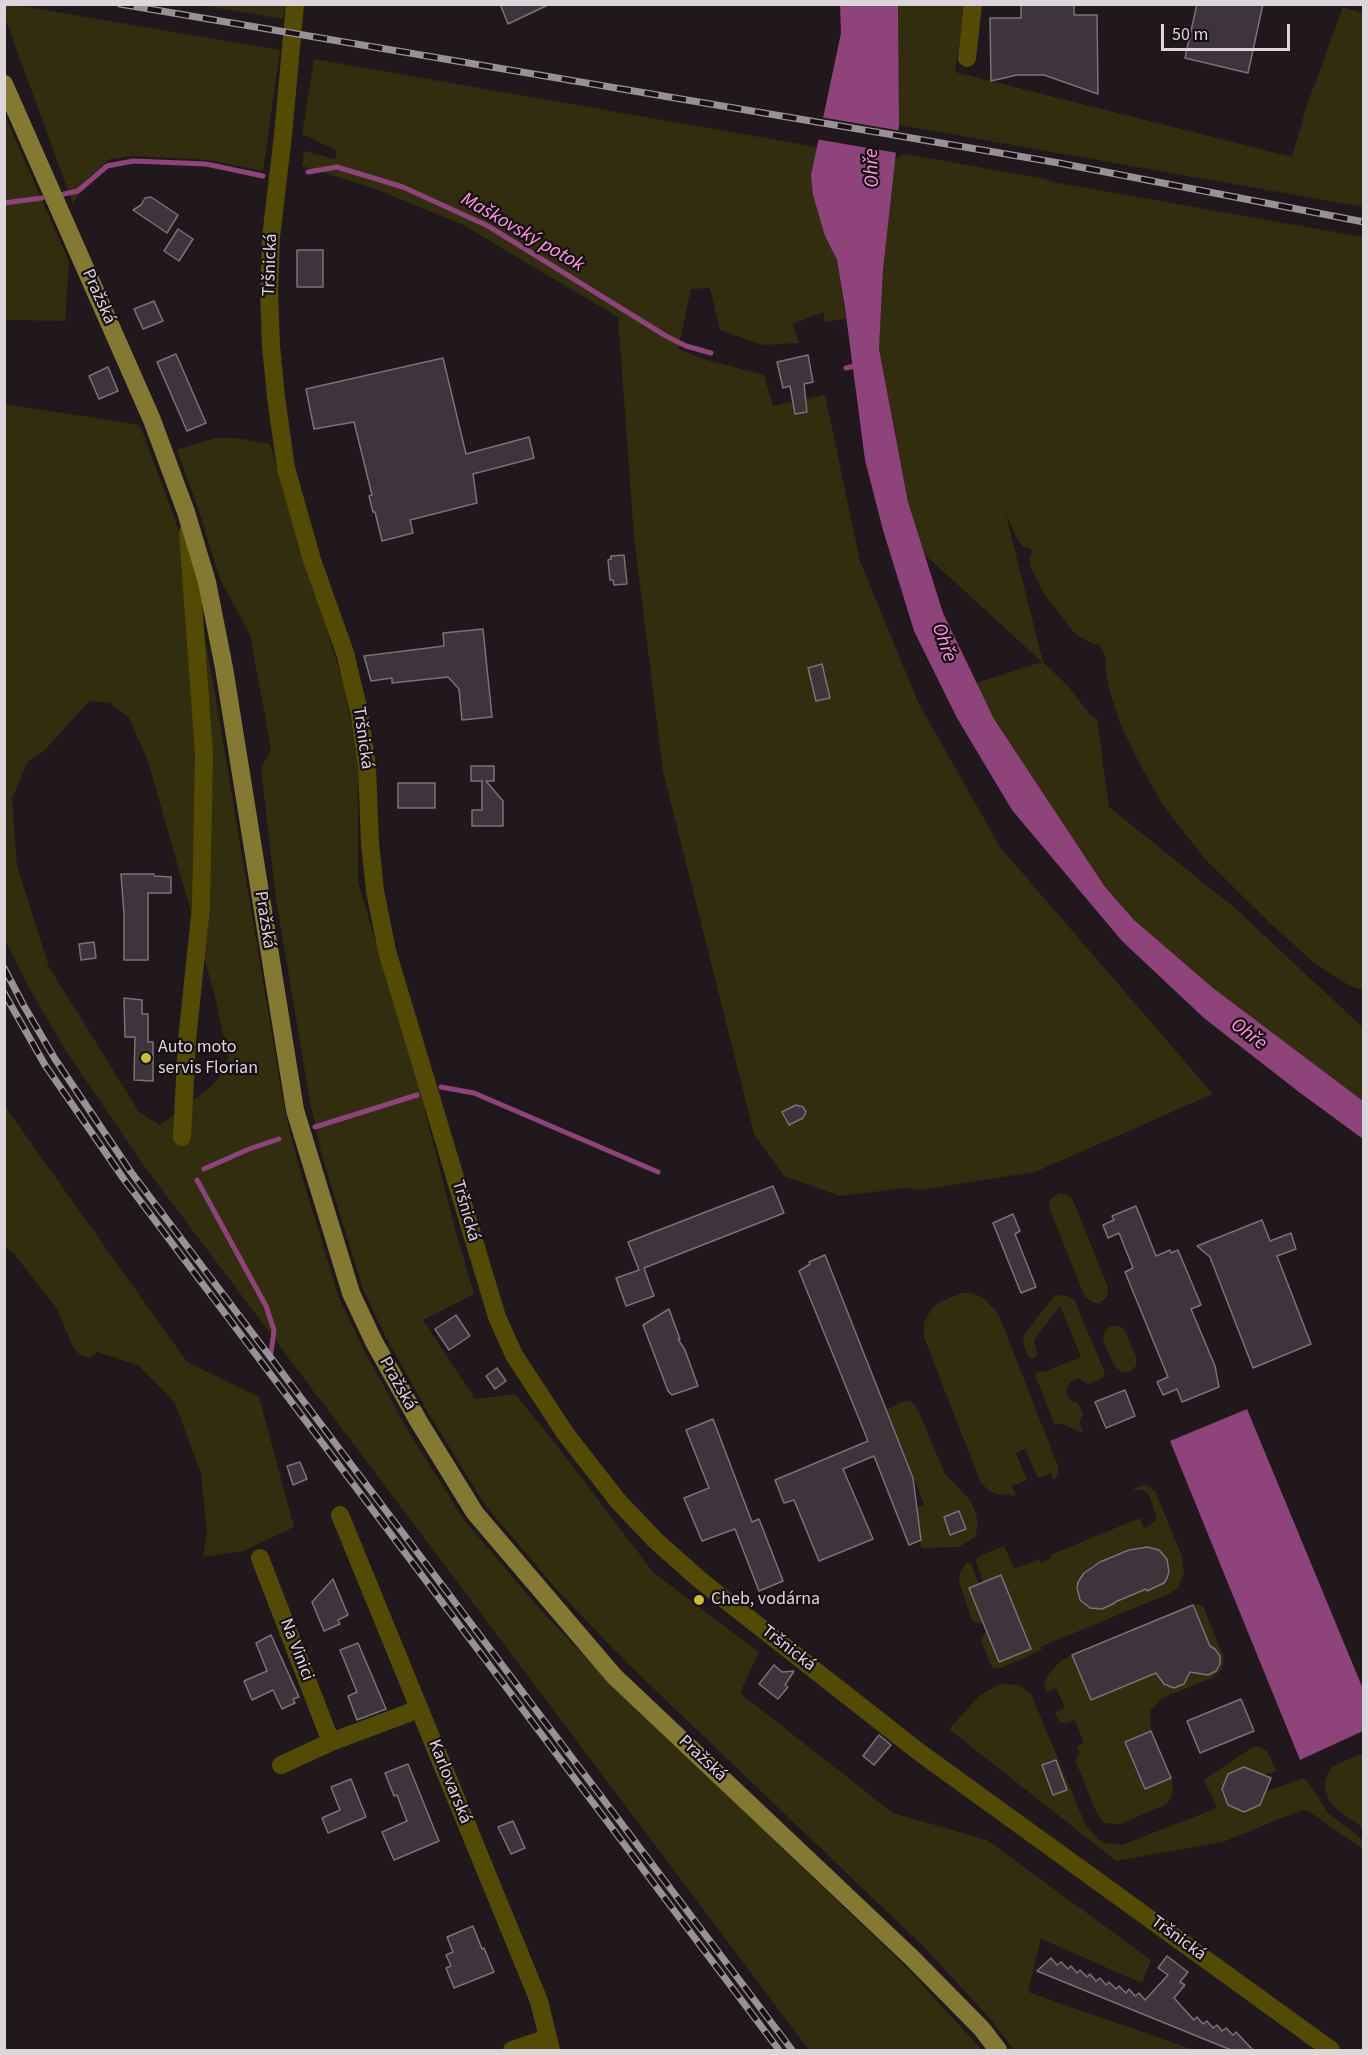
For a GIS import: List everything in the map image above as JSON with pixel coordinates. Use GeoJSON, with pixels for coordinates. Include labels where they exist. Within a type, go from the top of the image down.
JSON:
{"type":"FeatureCollection","features":[{"type":"Feature","properties":{"kind":"main road","name":"Pražská"},"geometry":{"type":"LineString","coordinates":[[4,84],[152,420],[186,513],[207,582],[224,668],[295,1110],[351,1293],[374,1342],[418,1422],[475,1513],[614,1676],[911,1957],[982,2030],[998,2050]]}},
{"type":"Feature","properties":{"kind":"street","name":"Tršnická"},"geometry":{"type":"LineString","coordinates":[[295,4],[271,237],[269,292],[271,346],[286,468],[312,560],[345,653],[359,711],[367,766],[370,843],[375,891],[387,951],[497,1317],[514,1355],[565,1433],[618,1501],[656,1541],[700,1580],[938,1766],[1331,2050]]}},
{"type":"Feature","properties":{"kind":"street"},"geometry":{"type":"LineString","coordinates":[[967,58],[973,4]]}},
{"type":"Feature","properties":{"kind":"street","name":"Pražská"},"geometry":{"type":"LineString","coordinates":[[183,1137],[187,1040],[201,907],[204,754],[186,513]]}},
{"type":"Feature","properties":{"kind":"street","name":"Karlovarská"},"geometry":{"type":"LineString","coordinates":[[340,1515],[538,2001],[550,2044]]}},
{"type":"Feature","properties":{"kind":"street","name":"Na Vinici"},"geometry":{"type":"LineString","coordinates":[[260,1558],[331,1742]]}},
{"type":"Feature","properties":{"kind":"street"},"geometry":{"type":"LineString","coordinates":[[281,1765],[331,1742],[419,1709]]}},
{"type":"Feature","properties":{"kind":"street"},"geometry":{"type":"LineString","coordinates":[[512,2050],[550,2044]]}},
{"type":"Feature","properties":{"kind":"shaded area"},"geometry":{"type":"Polygon","coordinates":[[[5,4],[280,50],[263,171],[207,160],[133,156],[110,159],[88,178],[73,204],[5,18],[5,4]]]}},
{"type":"Feature","properties":{"kind":"shaded area"},"geometry":{"type":"Polygon","coordinates":[[[199,5],[285,5],[283,19],[199,5]]]}},
{"type":"Feature","properties":{"kind":"shaded area"},"geometry":{"type":"Polygon","coordinates":[[[898,5],[965,5],[955,72],[1292,157],[1306,108],[1343,7],[1363,13],[1363,207],[899,125],[898,5]]]}},
{"type":"Feature","properties":{"kind":"shaded area"},"geometry":{"type":"Polygon","coordinates":[[[314,59],[817,147],[811,175],[825,236],[837,260],[846,319],[825,322],[823,312],[793,324],[799,343],[763,345],[720,330],[710,288],[691,289],[678,349],[703,359],[764,375],[773,406],[825,395],[860,561],[918,702],[1000,847],[1213,1094],[1035,1172],[921,1190],[906,1188],[840,1196],[784,1176],[754,1134],[663,772],[634,537],[618,317],[463,225],[373,188],[302,166],[304,151],[335,159],[337,151],[302,134],[314,59]]]}},
{"type":"Feature","properties":{"kind":"shaded area"},"geometry":{"type":"Polygon","coordinates":[[[5,116],[69,262],[65,321],[5,320],[5,116]]]}},
{"type":"Feature","properties":{"kind":"shaded area"},"geometry":{"type":"Polygon","coordinates":[[[905,154],[1363,237],[1363,990],[1350,986],[1313,962],[1271,924],[1204,858],[1163,805],[1119,721],[1109,688],[1106,657],[1099,644],[1093,644],[1076,635],[1044,594],[1031,568],[1030,548],[1024,547],[1019,542],[1006,515],[1043,662],[1069,687],[1091,716],[1097,719],[1109,807],[1236,909],[1363,1026],[1363,1101],[1213,988],[1134,920],[1105,887],[994,719],[976,683],[1042,662],[923,553],[908,502],[879,349],[883,270],[895,159],[905,154]]]}},
{"type":"Feature","properties":{"kind":"shaded area"},"geometry":{"type":"Polygon","coordinates":[[[5,404],[140,425],[174,517],[195,585],[285,1112],[298,1163],[339,1298],[407,1429],[464,1520],[540,1609],[608,1681],[907,1968],[982,2050],[809,2050],[142,1163],[66,1051],[29,988],[5,940],[5,404]],[[89,701],[45,750],[28,761],[12,798],[17,866],[49,967],[139,1112],[160,1125],[211,1087],[219,1077],[228,1058],[215,996],[148,761],[129,718],[110,703],[89,701]]]}},
{"type":"Feature","properties":{"kind":"shaded area"},"geometry":{"type":"Polygon","coordinates":[[[215,438],[236,438],[270,444],[345,689],[358,763],[358,882],[417,1081],[474,1294],[423,1320],[475,1399],[515,1394],[653,1572],[759,1652],[740,1693],[893,1813],[987,1840],[1151,1960],[1142,1983],[1041,1939],[1028,1992],[1194,2050],[1014,2050],[992,2021],[926,1949],[627,1663],[559,1592],[485,1505],[430,1416],[385,1336],[363,1289],[322,1156],[311,1107],[276,899],[261,768],[271,749],[250,635],[220,579],[177,450],[215,438]]]}},
{"type":"Feature","properties":{"kind":"shaded area"},"geometry":{"type":"Polygon","coordinates":[[[4,1105],[187,1362],[259,1397],[294,1527],[243,1551],[203,1557],[207,1533],[201,1474],[175,1403],[138,1365],[97,1352],[89,1358],[80,1355],[73,1347],[57,1309],[14,1254],[5,1247],[4,1105]]]}},
{"type":"Feature","properties":{"kind":"shaded area"},"geometry":{"type":"Polygon","coordinates":[[[1060,1193],[1073,1200],[1108,1287],[1107,1297],[1100,1303],[1094,1303],[1085,1297],[1049,1207],[1050,1199],[1060,1193]]]}},
{"type":"Feature","properties":{"kind":"shaded area"},"geometry":{"type":"Polygon","coordinates":[[[962,1293],[972,1293],[982,1297],[998,1313],[1058,1466],[1058,1474],[1054,1481],[1051,1473],[1038,1478],[1025,1449],[1016,1453],[1027,1480],[1012,1486],[1016,1496],[996,1494],[980,1481],[924,1337],[924,1322],[932,1308],[962,1293]]]}},
{"type":"Feature","properties":{"kind":"shaded area"},"geometry":{"type":"Polygon","coordinates":[[[1055,1295],[1074,1299],[1105,1373],[1103,1378],[1088,1384],[1078,1378],[1070,1382],[1066,1391],[1070,1400],[1078,1403],[1083,1414],[1079,1422],[1083,1431],[1080,1432],[1061,1423],[1055,1425],[1035,1375],[1038,1371],[1043,1372],[1081,1357],[1060,1306],[1034,1340],[1037,1354],[1035,1358],[1032,1359],[1027,1355],[1023,1342],[1024,1335],[1055,1295]]]}},
{"type":"Feature","properties":{"kind":"shaded area"},"geometry":{"type":"Polygon","coordinates":[[[1111,1326],[1120,1326],[1124,1329],[1136,1356],[1136,1366],[1128,1372],[1122,1372],[1115,1367],[1103,1341],[1105,1330],[1111,1326]]]}},
{"type":"Feature","properties":{"kind":"shaded area"},"geometry":{"type":"Polygon","coordinates":[[[907,1400],[912,1402],[919,1412],[945,1474],[970,1500],[976,1514],[978,1525],[975,1537],[959,1547],[921,1548],[917,1508],[924,1504],[887,1409],[907,1400]]]}},
{"type":"Feature","properties":{"kind":"shaded area"},"geometry":{"type":"Polygon","coordinates":[[[1146,1485],[1155,1491],[1182,1556],[1184,1572],[1178,1588],[1171,1593],[1040,1647],[1042,1650],[1001,1668],[994,1668],[981,1640],[986,1631],[999,1662],[1031,1648],[1001,1575],[983,1581],[976,1562],[977,1557],[1004,1546],[1014,1569],[1039,1559],[1041,1563],[1051,1558],[1050,1555],[1140,1518],[1144,1528],[1149,1526],[1156,1520],[1156,1515],[1149,1495],[1144,1490],[1134,1488],[1146,1485]]]}},
{"type":"Feature","properties":{"kind":"shaded area"},"geometry":{"type":"Polygon","coordinates":[[[967,1562],[971,1564],[979,1584],[969,1588],[984,1624],[972,1620],[959,1582],[960,1572],[967,1562]]]}},
{"type":"Feature","properties":{"kind":"shaded area"},"geometry":{"type":"Polygon","coordinates":[[[1193,1605],[1203,1606],[1224,1658],[1222,1669],[1212,1678],[1162,1698],[1150,1711],[1151,1730],[1125,1742],[1144,1789],[1171,1778],[1173,1787],[1171,1797],[1167,1804],[1121,1824],[1104,1823],[1097,1814],[1076,1762],[1080,1752],[1077,1746],[1084,1743],[1075,1720],[1067,1723],[1059,1722],[1055,1712],[1065,1708],[1056,1688],[1047,1692],[1044,1686],[1047,1676],[1060,1661],[1072,1655],[1091,1700],[1141,1680],[1203,1630],[1193,1605]]]}},
{"type":"Feature","properties":{"kind":"shaded area"},"geometry":{"type":"Polygon","coordinates":[[[1003,1683],[1021,1686],[1031,1694],[1085,1824],[1099,1840],[1105,1843],[1122,1845],[1217,1808],[1204,1780],[1251,1748],[1258,1746],[1267,1751],[1276,1771],[1261,1776],[1244,1767],[1228,1774],[1222,1789],[1228,1805],[1244,1811],[1265,1792],[1303,1778],[1311,1786],[1327,1812],[1363,1840],[1363,1849],[1308,1811],[1302,1810],[1223,1842],[1116,1861],[949,1729],[980,1695],[1003,1683]]]}},
{"type":"Feature","properties":{"kind":"shaded area"},"geometry":{"type":"Polygon","coordinates":[[[1363,1753],[1363,1828],[1330,1802],[1325,1780],[1331,1767],[1363,1753]]]}},
{"type":"Feature","properties":{"kind":"water","name":"Ohře"},"geometry":{"type":"Polygon","coordinates":[[[840,5],[898,5],[899,125],[883,270],[879,349],[908,502],[943,613],[994,719],[1105,887],[1134,920],[1213,988],[1363,1101],[1363,1139],[1204,1018],[1122,941],[1012,810],[957,718],[914,631],[883,530],[865,460],[837,260],[825,236],[813,195],[811,175],[841,33],[840,5]]]}},
{"type":"Feature","properties":{"kind":"water"},"geometry":{"type":"Polygon","coordinates":[[[1247,1409],[1363,1689],[1363,1731],[1300,1760],[1170,1441],[1247,1409]]]}},
{"type":"Feature","properties":{"kind":"pier"},"geometry":{"type":"Polygon","coordinates":[[[820,117],[902,131],[898,153],[815,139],[820,117]]]}},
{"type":"Feature","properties":{"kind":"building"},"geometry":{"type":"Polygon","coordinates":[[[500,4],[550,4],[508,24],[500,4]]]}},
{"type":"Feature","properties":{"kind":"building"},"geometry":{"type":"Polygon","coordinates":[[[1021,4],[1074,4],[1074,15],[1097,15],[1098,94],[1044,75],[1017,75],[991,81],[990,18],[1021,18],[1021,4]]]}},
{"type":"Feature","properties":{"kind":"building"},"geometry":{"type":"Polygon","coordinates":[[[1197,4],[1263,4],[1248,73],[1185,58],[1197,4]]]}},
{"type":"Feature","properties":{"kind":"building"},"geometry":{"type":"Polygon","coordinates":[[[151,197],[178,215],[167,233],[133,210],[141,205],[145,198],[151,197]]]}},
{"type":"Feature","properties":{"kind":"building"},"geometry":{"type":"Polygon","coordinates":[[[178,229],[193,239],[179,261],[164,251],[178,229]]]}},
{"type":"Feature","properties":{"kind":"building"},"geometry":{"type":"Polygon","coordinates":[[[297,250],[323,250],[323,287],[297,287],[297,250]]]}},
{"type":"Feature","properties":{"kind":"building"},"geometry":{"type":"Polygon","coordinates":[[[154,301],[163,321],[143,329],[134,309],[154,301]]]}},
{"type":"Feature","properties":{"kind":"building"},"geometry":{"type":"Polygon","coordinates":[[[176,354],[206,423],[187,431],[157,362],[176,354]]]}},
{"type":"Feature","properties":{"kind":"building"},"geometry":{"type":"Polygon","coordinates":[[[808,355],[813,382],[804,384],[807,412],[795,414],[790,386],[783,388],[777,362],[808,355]]]}},
{"type":"Feature","properties":{"kind":"building"},"geometry":{"type":"Polygon","coordinates":[[[443,358],[466,454],[529,437],[534,458],[473,474],[477,503],[410,520],[413,533],[382,541],[369,496],[372,495],[354,422],[314,429],[306,389],[443,358]]]}},
{"type":"Feature","properties":{"kind":"building"},"geometry":{"type":"Polygon","coordinates":[[[108,367],[118,391],[99,399],[89,376],[108,367]]]}},
{"type":"Feature","properties":{"kind":"building"},"geometry":{"type":"Polygon","coordinates":[[[624,555],[627,584],[614,585],[613,580],[610,580],[608,560],[611,556],[624,555]]]}},
{"type":"Feature","properties":{"kind":"building"},"geometry":{"type":"Polygon","coordinates":[[[483,629],[492,717],[462,720],[459,689],[448,677],[392,683],[392,678],[371,681],[364,656],[444,646],[443,633],[483,629]]]}},
{"type":"Feature","properties":{"kind":"building"},"geometry":{"type":"Polygon","coordinates":[[[822,664],[830,698],[816,701],[808,668],[822,664]]]}},
{"type":"Feature","properties":{"kind":"building"},"geometry":{"type":"Polygon","coordinates":[[[471,766],[494,766],[494,781],[486,781],[503,801],[503,826],[472,826],[472,810],[482,810],[482,781],[471,781],[471,766]]]}},
{"type":"Feature","properties":{"kind":"building"},"geometry":{"type":"Polygon","coordinates":[[[398,783],[435,783],[435,808],[398,808],[398,783]]]}},
{"type":"Feature","properties":{"kind":"building"},"geometry":{"type":"Polygon","coordinates":[[[121,874],[154,874],[154,876],[171,877],[171,893],[148,893],[148,960],[124,960],[121,874]]]}},
{"type":"Feature","properties":{"kind":"building"},"geometry":{"type":"Polygon","coordinates":[[[94,942],[96,958],[81,960],[79,944],[94,942]]]}},
{"type":"Feature","properties":{"kind":"building"},"geometry":{"type":"Polygon","coordinates":[[[124,998],[142,1000],[142,1014],[148,1014],[148,1042],[153,1042],[153,1081],[134,1080],[135,1037],[125,1037],[124,998]]]}},
{"type":"Feature","properties":{"kind":"building"},"geometry":{"type":"Polygon","coordinates":[[[796,1105],[803,1107],[806,1112],[803,1118],[789,1125],[782,1112],[796,1105]]]}},
{"type":"Feature","properties":{"kind":"building"},"geometry":{"type":"Polygon","coordinates":[[[773,1186],[784,1213],[644,1268],[654,1296],[626,1306],[616,1278],[639,1270],[628,1242],[773,1186]]]}},
{"type":"Feature","properties":{"kind":"building"},"geometry":{"type":"Polygon","coordinates":[[[1136,1206],[1156,1256],[1170,1250],[1171,1253],[1178,1250],[1201,1305],[1191,1309],[1215,1366],[1219,1387],[1182,1402],[1177,1389],[1163,1395],[1157,1382],[1168,1377],[1125,1272],[1133,1268],[1119,1233],[1108,1238],[1103,1225],[1114,1220],[1112,1216],[1136,1206]]]}},
{"type":"Feature","properties":{"kind":"building"},"geometry":{"type":"Polygon","coordinates":[[[1013,1214],[1020,1231],[1015,1234],[1036,1287],[1021,1293],[993,1223],[1013,1214]]]}},
{"type":"Feature","properties":{"kind":"building"},"geometry":{"type":"Polygon","coordinates":[[[1262,1220],[1270,1241],[1291,1233],[1296,1249],[1277,1256],[1311,1344],[1253,1368],[1210,1257],[1197,1246],[1262,1220]]]}},
{"type":"Feature","properties":{"kind":"building"},"geometry":{"type":"Polygon","coordinates":[[[825,1255],[913,1478],[921,1540],[909,1545],[874,1456],[843,1469],[873,1539],[819,1561],[794,1500],[784,1503],[775,1480],[868,1441],[799,1271],[810,1264],[809,1262],[825,1255]]]}},
{"type":"Feature","properties":{"kind":"building"},"geometry":{"type":"Polygon","coordinates":[[[669,1309],[680,1339],[678,1339],[685,1350],[698,1386],[672,1395],[668,1391],[643,1325],[669,1309]]]}},
{"type":"Feature","properties":{"kind":"building"},"geometry":{"type":"Polygon","coordinates":[[[456,1315],[470,1336],[449,1350],[435,1329],[456,1315]]]}},
{"type":"Feature","properties":{"kind":"building"},"geometry":{"type":"Polygon","coordinates":[[[497,1368],[506,1381],[495,1389],[486,1376],[497,1368]]]}},
{"type":"Feature","properties":{"kind":"building"},"geometry":{"type":"Polygon","coordinates":[[[1125,1390],[1135,1416],[1106,1428],[1095,1402],[1125,1390]]]}},
{"type":"Feature","properties":{"kind":"building"},"geometry":{"type":"Polygon","coordinates":[[[713,1419],[752,1522],[759,1519],[783,1581],[759,1591],[735,1529],[702,1541],[684,1498],[709,1488],[686,1430],[713,1419]]]}},
{"type":"Feature","properties":{"kind":"building"},"geometry":{"type":"Polygon","coordinates":[[[300,1462],[307,1479],[293,1485],[287,1466],[300,1462]]]}},
{"type":"Feature","properties":{"kind":"building"},"geometry":{"type":"Polygon","coordinates":[[[959,1511],[966,1529],[950,1535],[944,1517],[959,1511]]]}},
{"type":"Feature","properties":{"kind":"building"},"geometry":{"type":"Polygon","coordinates":[[[1147,1547],[1159,1550],[1167,1559],[1169,1572],[1164,1583],[1102,1609],[1090,1608],[1080,1600],[1077,1588],[1084,1573],[1100,1562],[1129,1550],[1147,1547]]]}},
{"type":"Feature","properties":{"kind":"building"},"geometry":{"type":"Polygon","coordinates":[[[1001,1575],[1031,1649],[999,1662],[969,1588],[1001,1575]]]}},
{"type":"Feature","properties":{"kind":"building"},"geometry":{"type":"Polygon","coordinates":[[[333,1579],[348,1615],[338,1620],[340,1624],[324,1631],[312,1602],[333,1579]]]}},
{"type":"Feature","properties":{"kind":"building"},"geometry":{"type":"Polygon","coordinates":[[[1193,1605],[1210,1646],[1220,1656],[1220,1664],[1216,1671],[1208,1675],[1190,1672],[1184,1684],[1174,1688],[1164,1684],[1156,1673],[1091,1700],[1072,1655],[1193,1605]]]}},
{"type":"Feature","properties":{"kind":"building"},"geometry":{"type":"Polygon","coordinates":[[[271,1635],[299,1697],[293,1699],[295,1703],[282,1709],[273,1690],[252,1700],[244,1681],[267,1671],[256,1643],[271,1635]]]}},
{"type":"Feature","properties":{"kind":"building"},"geometry":{"type":"Polygon","coordinates":[[[358,1643],[386,1709],[357,1720],[348,1696],[357,1692],[340,1650],[358,1643]]]}},
{"type":"Feature","properties":{"kind":"building"},"geometry":{"type":"Polygon","coordinates":[[[774,1665],[782,1672],[794,1671],[785,1685],[788,1687],[778,1699],[759,1684],[774,1665]]]}},
{"type":"Feature","properties":{"kind":"building"},"geometry":{"type":"Polygon","coordinates":[[[1241,1699],[1254,1731],[1200,1753],[1187,1721],[1241,1699]]]}},
{"type":"Feature","properties":{"kind":"building"},"geometry":{"type":"Polygon","coordinates":[[[1151,1731],[1171,1778],[1145,1789],[1125,1742],[1151,1731]]]}},
{"type":"Feature","properties":{"kind":"building"},"geometry":{"type":"Polygon","coordinates":[[[879,1735],[891,1745],[874,1765],[863,1756],[879,1735]]]}},
{"type":"Feature","properties":{"kind":"building"},"geometry":{"type":"Polygon","coordinates":[[[1056,1760],[1067,1790],[1053,1795],[1042,1765],[1056,1760]]]}},
{"type":"Feature","properties":{"kind":"building"},"geometry":{"type":"Polygon","coordinates":[[[408,1764],[439,1841],[394,1860],[382,1832],[407,1821],[385,1773],[408,1764]]]}},
{"type":"Feature","properties":{"kind":"building"},"geometry":{"type":"Polygon","coordinates":[[[1244,1767],[1271,1778],[1260,1805],[1244,1812],[1228,1805],[1222,1789],[1228,1774],[1244,1767]]]}},
{"type":"Feature","properties":{"kind":"building"},"geometry":{"type":"Polygon","coordinates":[[[351,1779],[366,1817],[328,1833],[322,1818],[340,1810],[331,1787],[351,1779]]]}},
{"type":"Feature","properties":{"kind":"building"},"geometry":{"type":"Polygon","coordinates":[[[513,1821],[525,1848],[511,1854],[498,1827],[513,1821]]]}},
{"type":"Feature","properties":{"kind":"building"},"geometry":{"type":"Polygon","coordinates":[[[473,1926],[494,1972],[454,1988],[446,1968],[451,1966],[446,1955],[453,1952],[447,1937],[473,1926]]]}},
{"type":"Feature","properties":{"kind":"building"},"geometry":{"type":"Polygon","coordinates":[[[1167,1956],[1188,1972],[1180,1982],[1185,1985],[1174,1998],[1194,2020],[1197,2017],[1203,2024],[1207,2021],[1213,2028],[1217,2025],[1222,2031],[1226,2028],[1233,2035],[1236,2032],[1253,2050],[1231,2050],[1037,1971],[1051,1958],[1057,1965],[1061,1962],[1068,1969],[1071,1966],[1077,1973],[1080,1970],[1087,1977],[1090,1974],[1096,1981],[1100,1978],[1106,1985],[1109,1982],[1116,1989],[1119,1986],[1126,1993],[1129,1989],[1135,1996],[1139,1993],[1145,2000],[1168,1975],[1158,1968],[1167,1956]]]}},
{"type":"Feature","properties":{"kind":"waterway","name":"Maškovský potok"},"geometry":{"type":"LineString","coordinates":[[64,194],[78,191],[107,166],[133,161],[206,164],[263,176]]}},
{"type":"Feature","properties":{"kind":"waterway","name":"Maškovský potok"},"geometry":{"type":"LineString","coordinates":[[308,172],[337,167],[403,187],[488,226],[666,336],[686,346],[711,353]]}},
{"type":"Feature","properties":{"kind":"waterway","name":"Maškovský potok"},"geometry":{"type":"LineString","coordinates":[[4,203],[42,198]]}},
{"type":"Feature","properties":{"kind":"waterway","name":"Maškovský potok"},"geometry":{"type":"LineString","coordinates":[[846,368],[859,365]]}},
{"type":"Feature","properties":{"kind":"waterway"},"geometry":{"type":"LineString","coordinates":[[441,1087],[474,1093],[658,1172]]}},
{"type":"Feature","properties":{"kind":"waterway"},"geometry":{"type":"LineString","coordinates":[[315,1127],[417,1095]]}},
{"type":"Feature","properties":{"kind":"waterway"},"geometry":{"type":"LineString","coordinates":[[204,1169],[249,1149],[279,1139]]}},
{"type":"Feature","properties":{"kind":"waterway"},"geometry":{"type":"LineString","coordinates":[[197,1180],[266,1306],[274,1330],[271,1353]]}},
{"type":"Feature","properties":{"kind":"railway"},"geometry":{"type":"LineString","coordinates":[[120,4],[1059,163],[1364,222]]}},
{"type":"Feature","properties":{"kind":"railway"},"geometry":{"type":"LineString","coordinates":[[4,968],[55,1059],[131,1172],[792,2050]]}},
{"type":"Feature","properties":{"kind":"railway"},"geometry":{"type":"LineString","coordinates":[[4,993],[45,1065],[123,1178],[779,2050]]}},
{"type":"Feature","properties":{"kind":"place","name":"Auto moto servis Florian"},"geometry":{"type":"Point","coordinates":[146,1058]}},
{"type":"Feature","properties":{"kind":"place","name":"Cheb, vodárna"},"geometry":{"type":"Point","coordinates":[699,1600]}}]}
